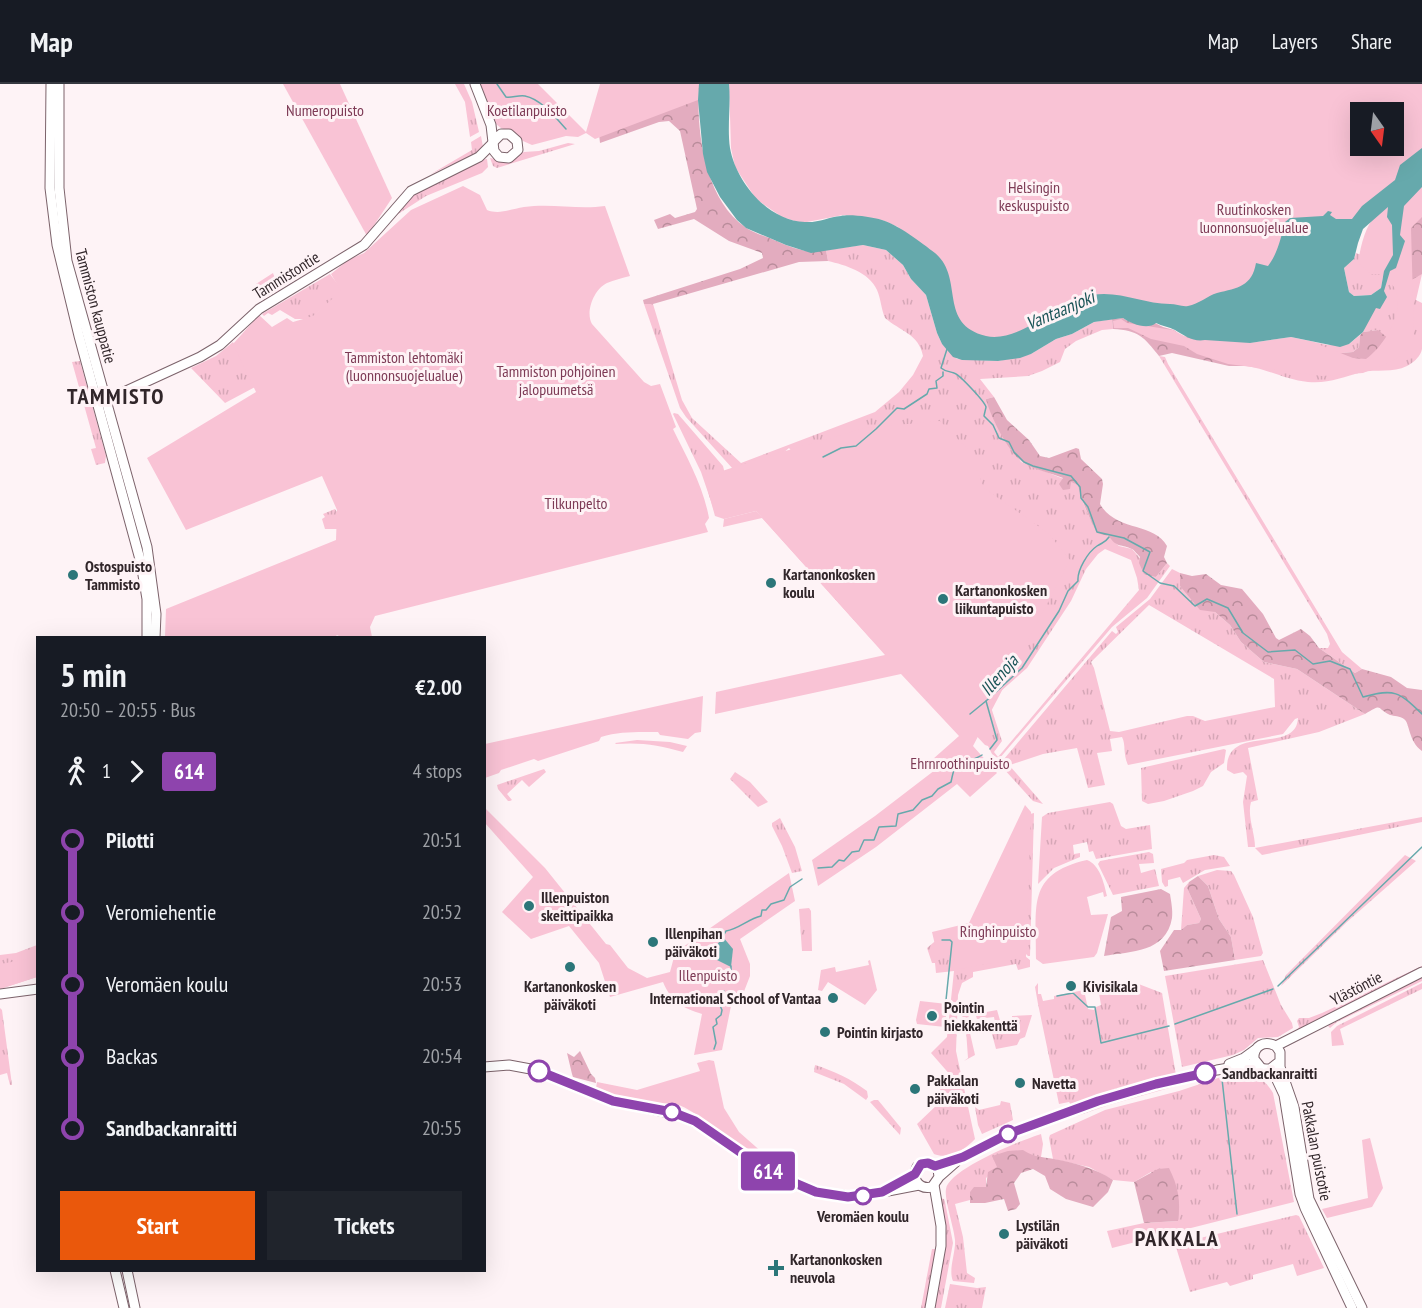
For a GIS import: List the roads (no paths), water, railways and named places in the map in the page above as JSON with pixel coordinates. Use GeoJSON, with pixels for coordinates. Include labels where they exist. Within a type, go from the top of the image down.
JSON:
{"type":"FeatureCollection","features":[{"type":"Feature","properties":{"kind":"main road","name":"Tammiston kauppatie"},"geometry":{"type":"LineString","coordinates":[[51,84],[50,188],[57,245],[147,547],[155,604],[155,636]]}},
{"type":"Feature","properties":{"kind":"main road","name":"Tammiston kauppatie"},"geometry":{"type":"LineString","coordinates":[[59,84],[59,188],[65,250],[141,563],[147,599],[147,636]]}},
{"type":"Feature","properties":{"kind":"main road"},"geometry":{"type":"LineString","coordinates":[[475,84],[491,126],[494,151],[499,157],[511,157],[518,148],[518,141],[514,136],[504,134],[491,126]]}},
{"type":"Feature","properties":{"kind":"main road"},"geometry":{"type":"LineString","coordinates":[[494,142],[497,137],[504,134]]}},
{"type":"Feature","properties":{"kind":"main road","name":"Tammistontie"},"geometry":{"type":"LineString","coordinates":[[102,402],[220,345],[259,309],[364,244],[411,191],[479,157],[494,142]]}},
{"type":"Feature","properties":{"kind":"main road","name":"Tammistontie"},"geometry":{"type":"LineString","coordinates":[[479,157],[499,157]]}},
{"type":"Feature","properties":{"kind":"main road","name":"Ylästöntie"},"geometry":{"type":"LineString","coordinates":[[1276,1046],[1422,972]]}},
{"type":"Feature","properties":{"kind":"main road"},"geometry":{"type":"LineString","coordinates":[[0,994],[36,987]]}},
{"type":"Feature","properties":{"kind":"main road","name":"Ylästöntie"},"geometry":{"type":"LineString","coordinates":[[1280,1060],[1288,1047],[1304,1033]]}},
{"type":"Feature","properties":{"kind":"main road"},"geometry":{"type":"LineString","coordinates":[[882,1192],[915,1174],[921,1164],[928,1163],[935,1166],[963,1157],[1002,1137],[1103,1099],[1217,1070],[1252,1064],[1270,1069],[1280,1060],[1280,1052],[1276,1046],[1266,1043],[1244,1058],[1217,1070]]}},
{"type":"Feature","properties":{"kind":"main road"},"geometry":{"type":"LineString","coordinates":[[1255,1050],[1254,1059],[1261,1068]]}},
{"type":"Feature","properties":{"kind":"main road","name":"Pakkalan puistotie"},"geometry":{"type":"LineString","coordinates":[[1280,1060],[1294,1107],[1310,1199],[1362,1308]]}},
{"type":"Feature","properties":{"kind":"main road"},"geometry":{"type":"LineString","coordinates":[[486,1067],[509,1065],[536,1070],[613,1101],[682,1116],[703,1126],[769,1172],[816,1192],[848,1197],[912,1185],[921,1186],[937,1181],[963,1157]]}},
{"type":"Feature","properties":{"kind":"main road","name":"Pakkalan puistotie"},"geometry":{"type":"LineString","coordinates":[[1261,1068],[1276,1078],[1284,1095],[1300,1194],[1352,1308]]}},
{"type":"Feature","properties":{"kind":"main road"},"geometry":{"type":"LineString","coordinates":[[930,1308],[941,1246],[935,1166]]}},
{"type":"Feature","properties":{"kind":"main road"},"geometry":{"type":"LineString","coordinates":[[915,1174],[916,1181],[938,1215]]}},
{"type":"Feature","properties":{"kind":"main road"},"geometry":{"type":"LineString","coordinates":[[115,1272],[123,1308]]}},
{"type":"Feature","properties":{"kind":"main road"},"geometry":{"type":"LineString","coordinates":[[127,1272],[135,1308]]}},
{"type":"Feature","properties":{"kind":"water","name":"Vantaanjoki"},"geometry":{"type":"Polygon","coordinates":[[[699,84],[729,84],[729,140],[733,161],[747,186],[767,207],[791,220],[810,222],[845,215],[882,220],[902,230],[935,253],[944,263],[949,275],[956,311],[971,330],[986,336],[998,337],[1023,329],[1081,297],[1112,294],[1186,306],[1243,285],[1251,277],[1256,263],[1268,266],[1277,250],[1285,222],[1290,218],[1323,216],[1328,211],[1332,212],[1330,215],[1336,219],[1352,219],[1362,206],[1395,180],[1400,165],[1422,148],[1422,187],[1404,206],[1400,235],[1405,241],[1396,268],[1390,271],[1384,291],[1387,297],[1380,309],[1376,308],[1363,332],[1349,344],[1340,347],[1291,337],[1250,343],[1197,340],[1156,323],[1149,326],[1140,325],[1123,318],[1094,322],[1020,358],[998,361],[962,360],[953,357],[942,344],[926,295],[911,279],[903,265],[886,250],[863,245],[811,253],[746,228],[737,220],[720,197],[707,172],[698,100],[699,84]],[[1388,207],[1363,229],[1354,259],[1344,268],[1349,292],[1354,296],[1371,295],[1381,288],[1384,271],[1393,255],[1392,225],[1387,217],[1388,207]]]}},
{"type":"Feature","properties":{"kind":"water"},"geometry":{"type":"Polygon","coordinates":[[[723,937],[733,949],[731,967],[711,957],[723,937]]]}},
{"type":"Feature","properties":{"kind":"waterway"},"geometry":{"type":"LineString","coordinates":[[497,84],[506,97],[525,96],[537,101],[566,129]]}},
{"type":"Feature","properties":{"kind":"waterway"},"geometry":{"type":"LineString","coordinates":[[947,349],[941,368],[957,375],[981,400],[986,407],[984,416],[993,425],[999,438],[1009,442],[1014,452],[1024,462],[1071,476],[1080,487],[1081,498],[1088,507],[1097,532],[1124,538],[1150,552],[1143,571],[1160,583],[1174,586],[1195,606],[1207,599],[1228,608],[1243,633],[1268,652],[1295,650],[1313,664],[1330,661],[1350,669],[1363,697],[1382,693],[1396,694],[1422,714]]}},
{"type":"Feature","properties":{"kind":"waterway"},"geometry":{"type":"LineString","coordinates":[[823,457],[841,448],[856,446],[897,408],[904,409],[927,394],[929,389],[937,388],[936,381],[943,376],[943,372]]}},
{"type":"Feature","properties":{"kind":"waterway","name":"Illenoja"},"geometry":{"type":"LineString","coordinates":[[990,749],[997,740],[986,701],[1022,668],[1059,611],[1068,591],[1078,581],[1079,572],[1087,557],[1109,537]]}},
{"type":"Feature","properties":{"kind":"waterway"},"geometry":{"type":"LineString","coordinates":[[970,714],[986,701]]}},
{"type":"Feature","properties":{"kind":"waterway","name":"Illenoja"},"geometry":{"type":"LineString","coordinates":[[818,868],[832,867],[839,860],[844,861],[852,852],[859,851],[864,840],[874,840],[879,827],[896,826],[898,814],[913,810],[922,800],[932,796],[938,789],[951,782],[955,768],[982,755]]}},
{"type":"Feature","properties":{"kind":"waterway"},"geometry":{"type":"LineString","coordinates":[[1278,986],[1422,847]]}},
{"type":"Feature","properties":{"kind":"waterway","name":"Illenoja"},"geometry":{"type":"LineString","coordinates":[[723,936],[726,931],[761,916],[762,910],[766,910],[771,904],[784,900],[790,887],[802,879]]}},
{"type":"Feature","properties":{"kind":"waterway"},"geometry":{"type":"LineString","coordinates":[[942,940],[952,942],[946,1000],[949,1007]]}},
{"type":"Feature","properties":{"kind":"waterway","name":"Illenoja"},"geometry":{"type":"LineString","coordinates":[[731,966],[731,976]]}},
{"type":"Feature","properties":{"kind":"waterway"},"geometry":{"type":"LineString","coordinates":[[1175,1024],[1273,989]]}},
{"type":"Feature","properties":{"kind":"waterway","name":"Illenoja"},"geometry":{"type":"LineString","coordinates":[[714,1049],[716,1043],[713,1027],[717,1024],[716,1019],[721,1015],[722,1010],[717,999],[724,991]]}},
{"type":"Feature","properties":{"kind":"waterway"},"geometry":{"type":"LineString","coordinates":[[1057,996],[1073,993],[1088,1007],[1095,1007],[1101,1043],[1169,1026]]}},
{"type":"Feature","properties":{"kind":"waterway"},"geometry":{"type":"LineString","coordinates":[[1222,1079],[1237,1214]]}},
{"type":"Feature","properties":{"kind":"place","name":"Ostospuisto Tammisto"},"geometry":{"type":"Point","coordinates":[73,575]}},
{"type":"Feature","properties":{"kind":"place","name":"Kartanonkosken koulu"},"geometry":{"type":"Point","coordinates":[771,583]}},
{"type":"Feature","properties":{"kind":"place","name":"Kartanonkosken liikuntapuisto"},"geometry":{"type":"Point","coordinates":[943,599]}},
{"type":"Feature","properties":{"kind":"place","name":"Illenpuiston skeittipaikka"},"geometry":{"type":"Point","coordinates":[529,906]}},
{"type":"Feature","properties":{"kind":"place","name":"Illenpihan päiväkoti"},"geometry":{"type":"Point","coordinates":[653,942]}},
{"type":"Feature","properties":{"kind":"place","name":"Kartanonkosken päiväkoti"},"geometry":{"type":"Point","coordinates":[570,967]}},
{"type":"Feature","properties":{"kind":"place","name":"Kivisikala"},"geometry":{"type":"Point","coordinates":[1071,986]}},
{"type":"Feature","properties":{"kind":"place","name":"International School of Vantaa"},"geometry":{"type":"Point","coordinates":[833,998]}},
{"type":"Feature","properties":{"kind":"place","name":"Pointin hiekkakenttä"},"geometry":{"type":"Point","coordinates":[932,1016]}},
{"type":"Feature","properties":{"kind":"place","name":"Pointin kirjasto"},"geometry":{"type":"Point","coordinates":[825,1032]}},
{"type":"Feature","properties":{"kind":"place","name":"Sandbackanraitti"},"geometry":{"type":"Point","coordinates":[1205,1073]}},
{"type":"Feature","properties":{"kind":"place","name":"Navetta"},"geometry":{"type":"Point","coordinates":[1020,1083]}},
{"type":"Feature","properties":{"kind":"place","name":"Pakkalan päiväkoti"},"geometry":{"type":"Point","coordinates":[915,1089]}},
{"type":"Feature","properties":{"kind":"place","name":"Veromäen koulu"},"geometry":{"type":"Point","coordinates":[863,1196]}},
{"type":"Feature","properties":{"kind":"place","name":"Lystilän päiväkoti"},"geometry":{"type":"Point","coordinates":[1004,1234]}},
{"type":"Feature","properties":{"kind":"place","name":"Kartanonkosken neuvola"},"geometry":{"type":"Point","coordinates":[776,1268]}},
{"type":"Feature","properties":{"kind":"district","name":"TAMMISTO"},"geometry":{"type":"Point","coordinates":[116,396]}},
{"type":"Feature","properties":{"kind":"district","name":"PAKKALA"},"geometry":{"type":"Point","coordinates":[1177,1238]}},
{"type":"Feature","properties":{"kind":"park label","name":"Numeropuisto"},"geometry":{"type":"Point","coordinates":[325,110]}},
{"type":"Feature","properties":{"kind":"park label","name":"Koetilanpuisto"},"geometry":{"type":"Point","coordinates":[527,110]}},
{"type":"Feature","properties":{"kind":"park label","name":"Helsingin keskuspuisto"},"geometry":{"type":"Point","coordinates":[1034,196]}},
{"type":"Feature","properties":{"kind":"park label","name":"Ruutinkosken luonnonsuojelualue"},"geometry":{"type":"Point","coordinates":[1254,218]}},
{"type":"Feature","properties":{"kind":"park label","name":"Tammiston lehtomäki (luonnonsuojelualue)"},"geometry":{"type":"Point","coordinates":[404,366]}},
{"type":"Feature","properties":{"kind":"park label","name":"Tammiston pohjoinen jalopuumetsä"},"geometry":{"type":"Point","coordinates":[556,380]}},
{"type":"Feature","properties":{"kind":"park label","name":"Tilkunpelto"},"geometry":{"type":"Point","coordinates":[576,503]}},
{"type":"Feature","properties":{"kind":"park label","name":"Ehrnroothinpuisto"},"geometry":{"type":"Point","coordinates":[960,763]}},
{"type":"Feature","properties":{"kind":"park label","name":"Ringhinpuisto"},"geometry":{"type":"Point","coordinates":[998,931]}},
{"type":"Feature","properties":{"kind":"park label","name":"Illenpuisto"},"geometry":{"type":"Point","coordinates":[708,975]}}]}
